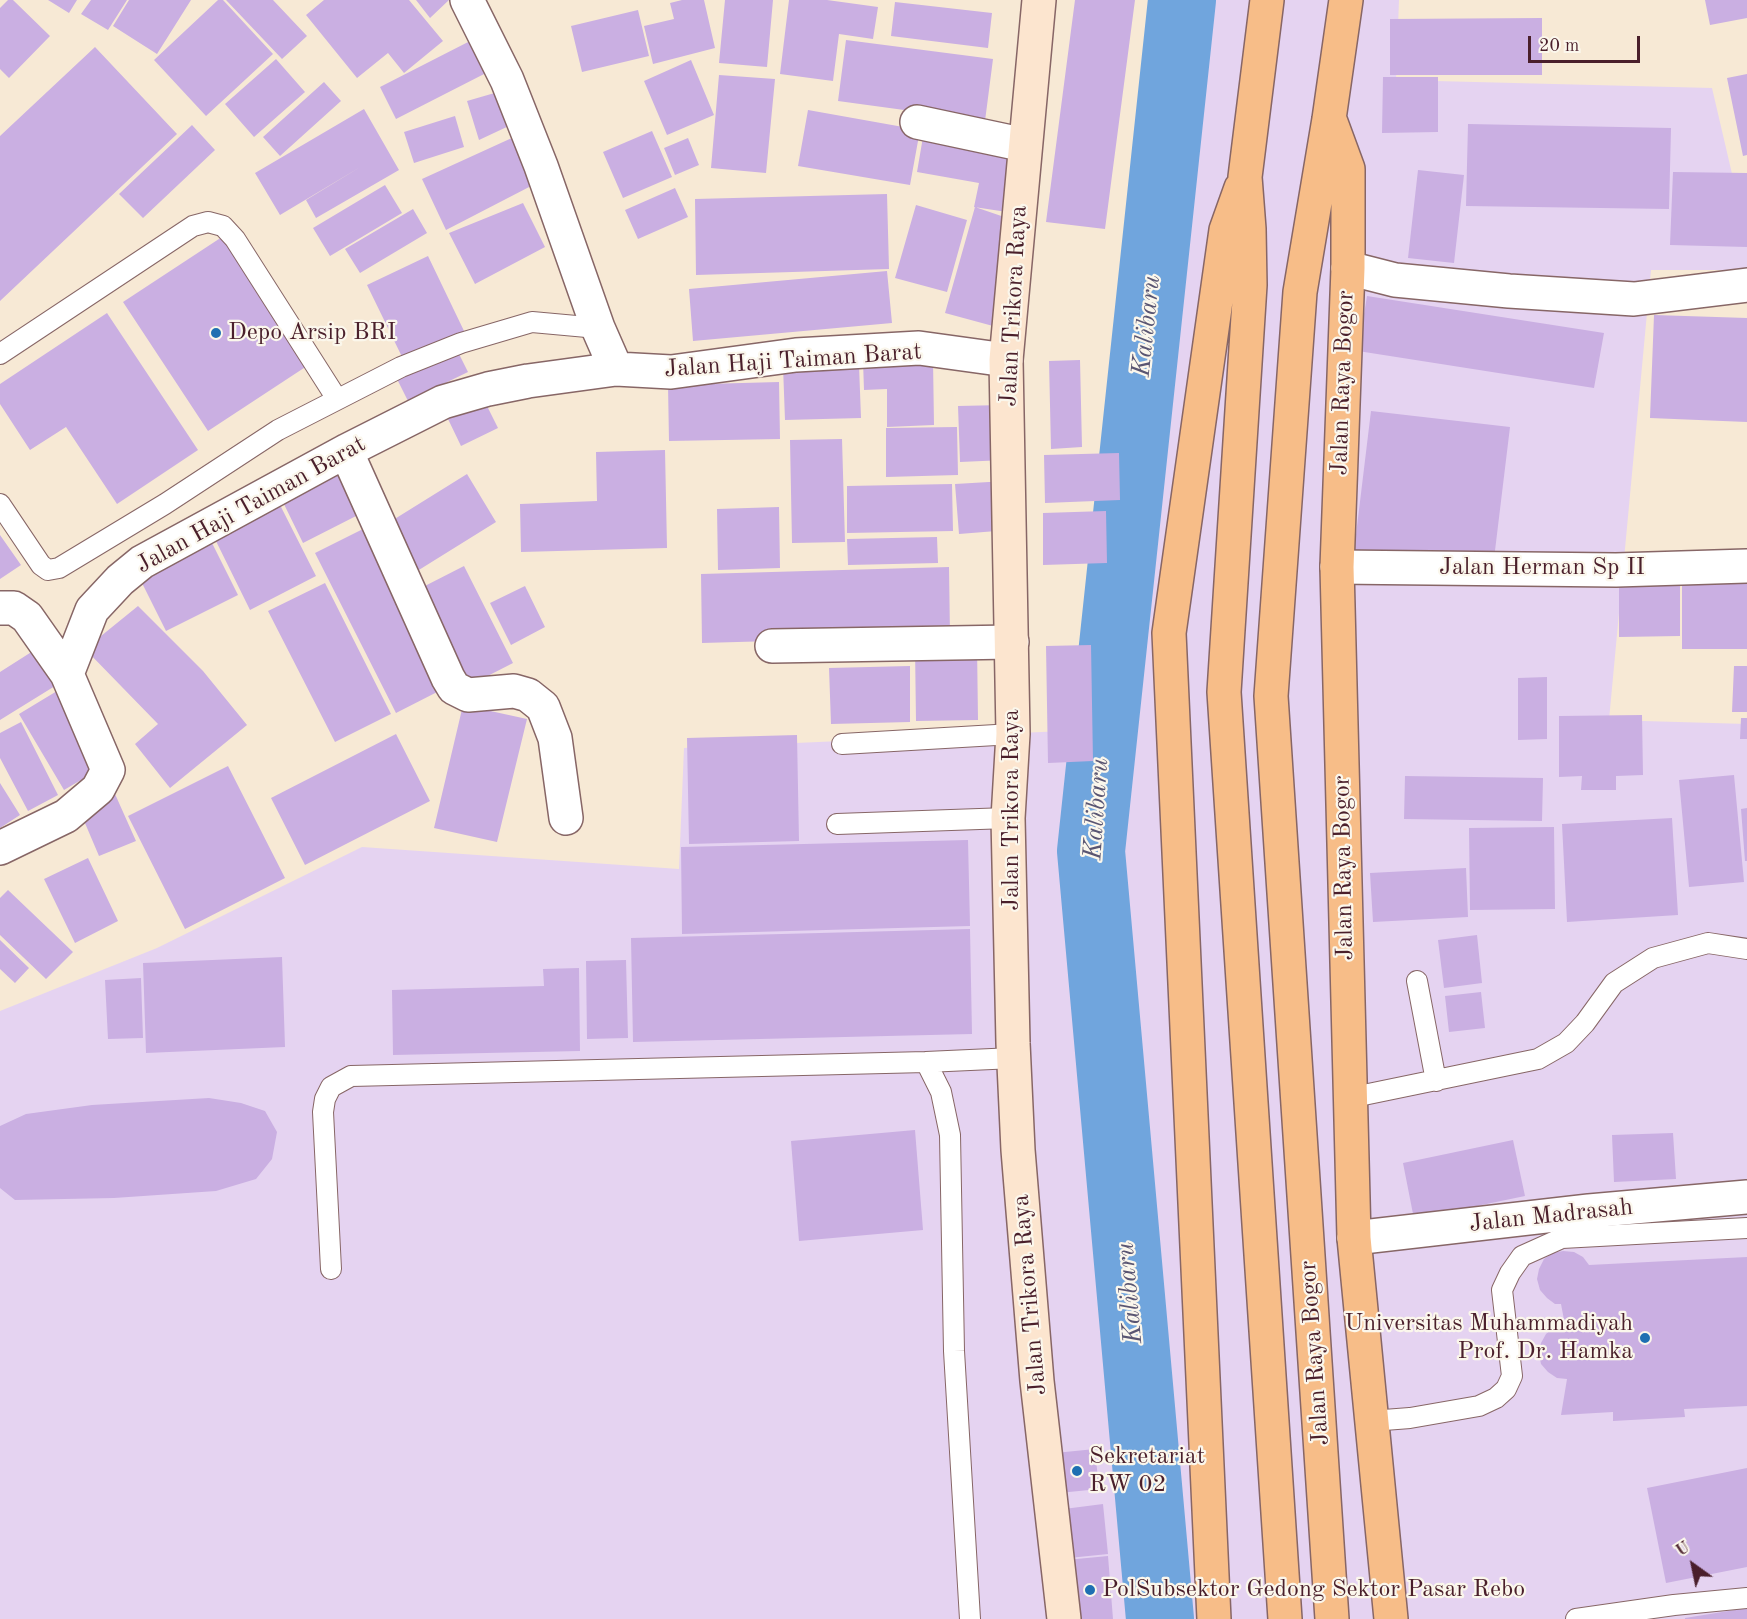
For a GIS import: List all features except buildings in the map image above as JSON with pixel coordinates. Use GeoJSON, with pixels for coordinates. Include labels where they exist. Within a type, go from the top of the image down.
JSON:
{"type":"FeatureCollection","features":[{"type":"Feature","properties":{"kind":"highway","name":"Jalan Raya Bogor"},"geometry":{"type":"LineString","coordinates":[[1267,0],[1245,177],[1250,285],[1224,693],[1285,1619]]}},
{"type":"Feature","properties":{"kind":"highway","name":"Jalan Raya Bogor"},"geometry":{"type":"LineString","coordinates":[[1332,1619],[1271,696],[1300,292],[1329,120],[1346,0]]}},
{"type":"Feature","properties":{"kind":"highway","name":"Jalan Raya Bogor"},"geometry":{"type":"LineString","coordinates":[[1329,120],[1348,169],[1348,268],[1337,567],[1354,1238],[1391,1619]]}},
{"type":"Feature","properties":{"kind":"highway","name":"Jalan Raya Bogor"},"geometry":{"type":"LineString","coordinates":[[1214,1619],[1169,633],[1226,230],[1245,177]]}},
{"type":"Feature","properties":{"kind":"street"},"geometry":{"type":"LineString","coordinates":[[467,0],[507,80],[541,166],[598,328],[616,369]]}},
{"type":"Feature","properties":{"kind":"street","name":"Jalan Trikora Raya"},"geometry":{"type":"LineString","coordinates":[[1039,0],[1006,360],[1013,734],[1008,818],[1018,1150],[1035,1358],[1064,1619]]}},
{"type":"Feature","properties":{"kind":"street"},"geometry":{"type":"LineString","coordinates":[[917,122],[1025,145]]}},
{"type":"Feature","properties":{"kind":"street"},"geometry":{"type":"LineString","coordinates":[[1348,268],[1395,280],[1634,299],[1747,285]]}},
{"type":"Feature","properties":{"kind":"street","name":"Jalan Haji Taiman Barat"},"geometry":{"type":"LineString","coordinates":[[67,674],[92,610],[120,580],[142,562],[346,451],[443,402],[488,389],[528,381],[616,369],[671,372],[796,355],[919,348],[1006,360]]}},
{"type":"Feature","properties":{"kind":"street"},"geometry":{"type":"LineString","coordinates":[[346,451],[454,688],[468,695],[514,690],[528,695],[543,707],[555,738],[566,818]]}},
{"type":"Feature","properties":{"kind":"street","name":"Jalan Herman Sp II"},"geometry":{"type":"LineString","coordinates":[[1337,567],[1616,570],[1747,566]]}},
{"type":"Feature","properties":{"kind":"street"},"geometry":{"type":"LineString","coordinates":[[0,608],[14,608],[27,617],[67,674],[108,770],[98,789],[66,816],[0,848]]}},
{"type":"Feature","properties":{"kind":"street"},"geometry":{"type":"LineString","coordinates":[[772,646],[1012,642]]}},
{"type":"Feature","properties":{"kind":"street","name":"Jalan Madrasah"},"geometry":{"type":"LineString","coordinates":[[1354,1238],[1589,1211],[1747,1197]]}},
{"type":"Feature","properties":{"kind":"lane"},"geometry":{"type":"LineString","coordinates":[[0,354],[193,226],[208,222],[223,226],[235,239],[337,399]]}},
{"type":"Feature","properties":{"kind":"lane"},"geometry":{"type":"LineString","coordinates":[[0,504],[41,565],[48,570],[59,568],[165,504],[278,430],[401,368],[461,343],[532,322],[598,328]]}},
{"type":"Feature","properties":{"kind":"lane"},"geometry":{"type":"LineString","coordinates":[[842,744],[1013,734]]}},
{"type":"Feature","properties":{"kind":"lane"},"geometry":{"type":"LineString","coordinates":[[837,824],[1008,818]]}},
{"type":"Feature","properties":{"kind":"lane"},"geometry":{"type":"LineString","coordinates":[[1349,1098],[1538,1059],[1566,1043],[1585,1023],[1614,983],[1653,958],[1708,943],[1747,949]]}},
{"type":"Feature","properties":{"kind":"lane"},"geometry":{"type":"LineString","coordinates":[[1417,981],[1436,1081]]}},
{"type":"Feature","properties":{"kind":"lane"},"geometry":{"type":"LineString","coordinates":[[331,1269],[324,1099],[331,1087],[351,1076],[1014,1058]]}},
{"type":"Feature","properties":{"kind":"lane"},"geometry":{"type":"LineString","coordinates":[[926,1062],[941,1092],[950,1135],[954,1351],[970,1619]]}},
{"type":"Feature","properties":{"kind":"lane"},"geometry":{"type":"LineString","coordinates":[[1371,1421],[1410,1418],[1479,1406],[1496,1398],[1506,1389],[1512,1376],[1502,1290],[1522,1256],[1562,1238],[1747,1228]]}},
{"type":"Feature","properties":{"kind":"lane"},"geometry":{"type":"LineString","coordinates":[[1576,1619],[1674,1605],[1747,1598]]}},
{"type":"Feature","properties":{"kind":"shaded area"},"geometry":{"type":"Polygon","coordinates":[[[1206,0],[1399,0],[1396,80],[1712,88],[1747,238],[1747,270],[1651,270],[1609,720],[1747,724],[1747,1619],[0,1619],[0,1011],[157,948],[362,847],[679,869],[684,748],[1109,729],[1137,343],[1206,0]]]}},
{"type":"Feature","properties":{"kind":"waterway","name":"Kalibaru"},"geometry":{"type":"LineString","coordinates":[[1160,1619],[1091,851],[1182,0]]}},
{"type":"Feature","properties":{"kind":"place","name":"Depo Arsip BRI"},"geometry":{"type":"Point","coordinates":[216,333]}},
{"type":"Feature","properties":{"kind":"place","name":"Universitas Muhammadiyah Prof. Dr. Hamka"},"geometry":{"type":"Point","coordinates":[1645,1338]}},
{"type":"Feature","properties":{"kind":"place","name":"Sekretariat RW 02"},"geometry":{"type":"Point","coordinates":[1077,1471]}},
{"type":"Feature","properties":{"kind":"place","name":"PolSubsektor Gedong Sektor Pasar Rebo"},"geometry":{"type":"Point","coordinates":[1090,1590]}}]}
